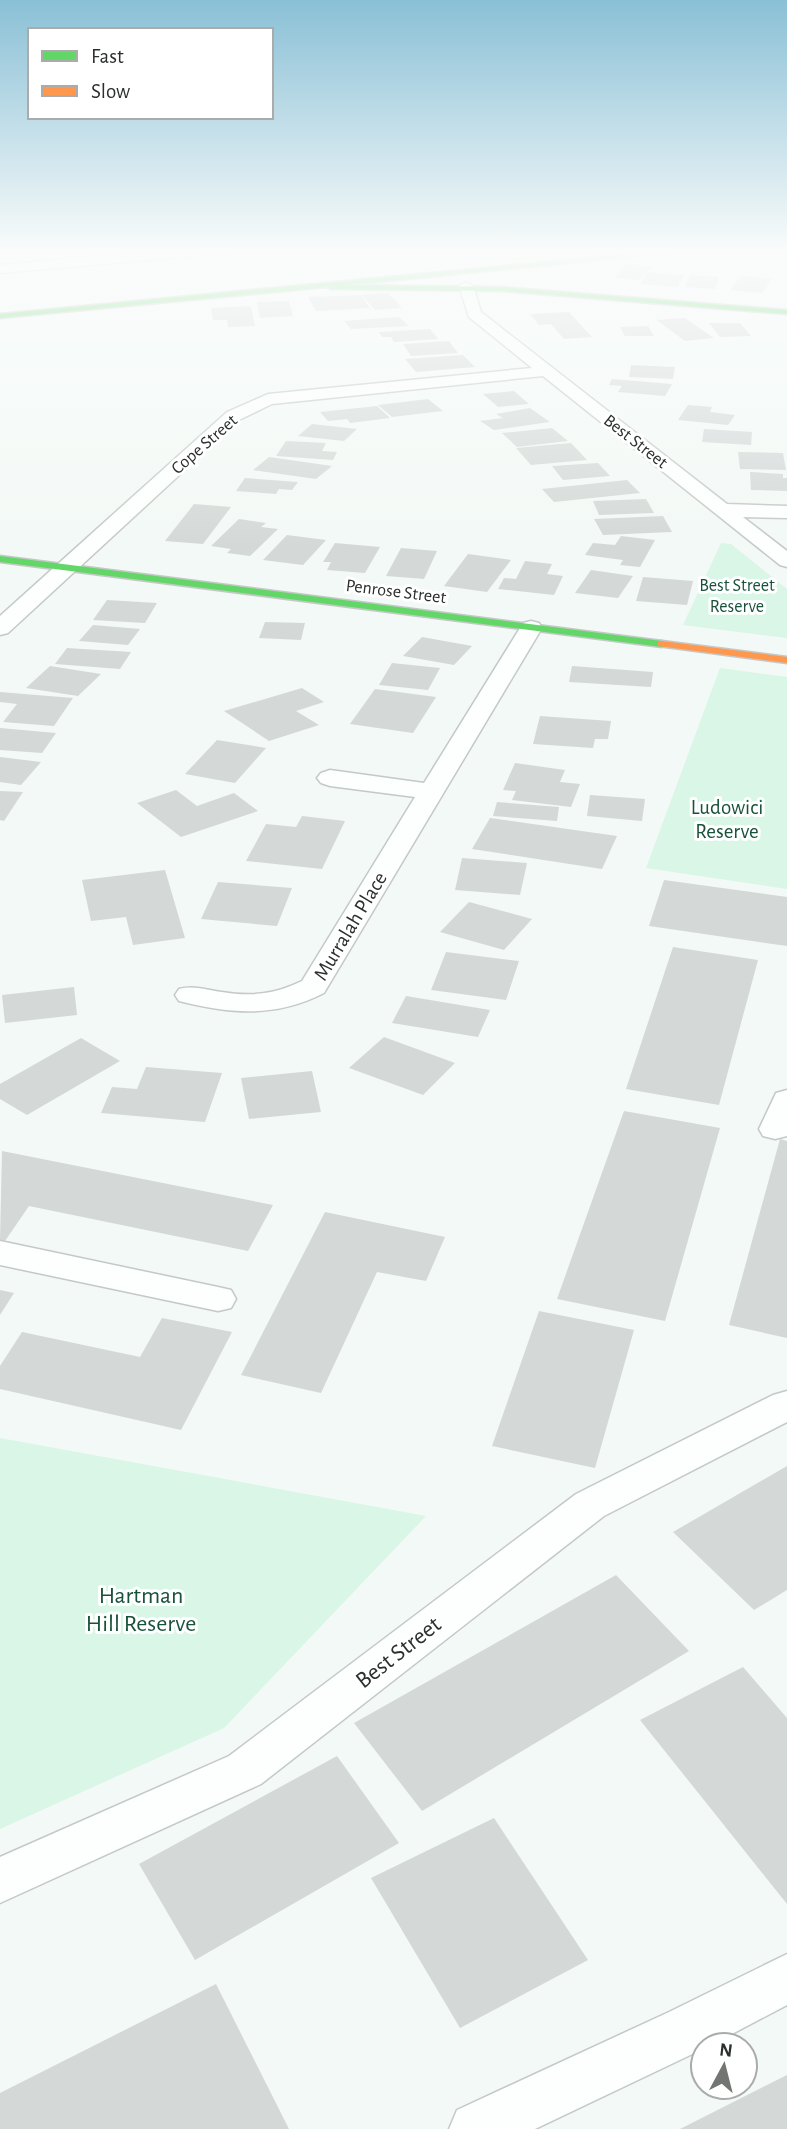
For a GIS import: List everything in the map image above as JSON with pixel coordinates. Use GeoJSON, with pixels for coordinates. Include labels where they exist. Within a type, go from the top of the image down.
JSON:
{"type":"FeatureCollection","features":[{"type":"Feature","properties":{"kind":"main road","name":"Penrose Street"},"geometry":{"type":"LineString","coordinates":[[0,559],[787,660]]}},
{"type":"Feature","properties":{"kind":"street","name":"Best Street"},"geometry":{"type":"LineString","coordinates":[[518,348],[787,561]]}},
{"type":"Feature","properties":{"kind":"street","name":"Cope Street"},"geometry":{"type":"LineString","coordinates":[[0,628],[233,415],[268,400],[547,371]]}},
{"type":"Feature","properties":{"kind":"street"},"geometry":{"type":"LineString","coordinates":[[722,510],[787,512]]}},
{"type":"Feature","properties":{"kind":"street","name":"Murralah Place"},"geometry":{"type":"LineString","coordinates":[[190,995],[229,1003],[265,1006],[293,999],[313,986],[531,628]]}},
{"type":"Feature","properties":{"kind":"street"},"geometry":{"type":"LineString","coordinates":[[330,778],[431,792]]}},
{"type":"Feature","properties":{"kind":"street"},"geometry":{"type":"LineString","coordinates":[[0,1253],[218,1299]]}},
{"type":"Feature","properties":{"kind":"street","name":"Best Street"},"geometry":{"type":"LineString","coordinates":[[0,1881],[245,1770],[590,1505],[787,1405]]}},
{"type":"Feature","properties":{"kind":"street"},"geometry":{"type":"LineString","coordinates":[[476,2129],[687,2030],[787,1978]]}},
{"type":"Feature","properties":{"kind":"green space","name":"Best Street Reserve"},"geometry":{"type":"Polygon","coordinates":[[[721,543],[731,544],[787,589],[787,638],[683,625],[721,543]]]}},
{"type":"Feature","properties":{"kind":"green space","name":"Ludowici Reserve"},"geometry":{"type":"Polygon","coordinates":[[[720,668],[787,677],[787,889],[646,868],[720,668]]]}},
{"type":"Feature","properties":{"kind":"green space","name":"Hartman Hill Reserve"},"geometry":{"type":"Polygon","coordinates":[[[0,1438],[426,1516],[224,1728],[0,1829],[0,1438]]]}},
{"type":"Feature","properties":{"kind":"building"},"geometry":{"type":"Polygon","coordinates":[[[406,348],[455,348],[458,353],[411,356],[406,348]]]}},
{"type":"Feature","properties":{"kind":"building"},"geometry":{"type":"Polygon","coordinates":[[[463,355],[475,367],[416,372],[405,359],[463,355]]]}},
{"type":"Feature","properties":{"kind":"building"},"geometry":{"type":"Polygon","coordinates":[[[631,365],[675,367],[673,379],[629,377],[631,365]]]}},
{"type":"Feature","properties":{"kind":"building"},"geometry":{"type":"Polygon","coordinates":[[[612,379],[672,384],[665,396],[618,392],[622,386],[609,385],[612,379]]]}},
{"type":"Feature","properties":{"kind":"building"},"geometry":{"type":"Polygon","coordinates":[[[514,391],[529,404],[498,407],[483,394],[514,391]]]}},
{"type":"Feature","properties":{"kind":"building"},"geometry":{"type":"Polygon","coordinates":[[[428,399],[443,411],[392,417],[378,405],[428,399]]]}},
{"type":"Feature","properties":{"kind":"building"},"geometry":{"type":"Polygon","coordinates":[[[688,405],[712,407],[710,412],[735,415],[728,425],[678,420],[688,405]]]}},
{"type":"Feature","properties":{"kind":"building"},"geometry":{"type":"Polygon","coordinates":[[[377,406],[390,418],[350,423],[347,419],[328,421],[320,412],[377,406]]]}},
{"type":"Feature","properties":{"kind":"building"},"geometry":{"type":"Polygon","coordinates":[[[530,408],[550,422],[494,430],[480,421],[503,418],[496,414],[530,408]]]}},
{"type":"Feature","properties":{"kind":"building"},"geometry":{"type":"Polygon","coordinates":[[[312,424],[357,429],[344,441],[298,436],[312,424]]]}},
{"type":"Feature","properties":{"kind":"building"},"geometry":{"type":"Polygon","coordinates":[[[552,428],[568,441],[517,447],[502,433],[552,428]]]}},
{"type":"Feature","properties":{"kind":"building"},"geometry":{"type":"Polygon","coordinates":[[[704,429],[752,432],[751,445],[702,442],[704,429]]]}},
{"type":"Feature","properties":{"kind":"building"},"geometry":{"type":"Polygon","coordinates":[[[286,441],[326,443],[322,451],[337,452],[333,460],[276,456],[286,441]]]}},
{"type":"Feature","properties":{"kind":"building"},"geometry":{"type":"Polygon","coordinates":[[[571,443],[587,460],[531,465],[516,448],[571,443]]]}},
{"type":"Feature","properties":{"kind":"building"},"geometry":{"type":"Polygon","coordinates":[[[738,452],[783,453],[786,470],[740,469],[738,452]]]}},
{"type":"Feature","properties":{"kind":"building"},"geometry":{"type":"Polygon","coordinates":[[[269,457],[332,466],[316,479],[253,470],[269,457]]]}},
{"type":"Feature","properties":{"kind":"building"},"geometry":{"type":"Polygon","coordinates":[[[598,463],[610,476],[563,480],[552,466],[598,463]]]}},
{"type":"Feature","properties":{"kind":"building"},"geometry":{"type":"Polygon","coordinates":[[[750,472],[783,474],[783,478],[787,478],[787,491],[751,490],[750,472]]]}},
{"type":"Feature","properties":{"kind":"building"},"geometry":{"type":"Polygon","coordinates":[[[245,478],[298,482],[292,490],[279,489],[276,494],[236,491],[245,478]]]}},
{"type":"Feature","properties":{"kind":"building"},"geometry":{"type":"Polygon","coordinates":[[[627,480],[640,493],[554,502],[542,489],[627,480]]]}},
{"type":"Feature","properties":{"kind":"building"},"geometry":{"type":"Polygon","coordinates":[[[646,499],[654,513],[599,515],[593,501],[646,499]]]}},
{"type":"Feature","properties":{"kind":"building"},"geometry":{"type":"Polygon","coordinates":[[[194,504],[231,507],[203,544],[165,541],[194,504]]]}},
{"type":"Feature","properties":{"kind":"building"},"geometry":{"type":"Polygon","coordinates":[[[663,516],[672,532],[603,535],[594,519],[663,516]]]}},
{"type":"Feature","properties":{"kind":"building"},"geometry":{"type":"Polygon","coordinates":[[[239,519],[266,523],[261,527],[278,529],[250,556],[227,553],[231,549],[211,546],[239,519]]]}},
{"type":"Feature","properties":{"kind":"building"},"geometry":{"type":"Polygon","coordinates":[[[287,535],[326,540],[303,565],[263,560],[287,535]]]}},
{"type":"Feature","properties":{"kind":"building"},"geometry":{"type":"Polygon","coordinates":[[[621,536],[655,540],[640,567],[620,565],[623,560],[585,555],[593,543],[615,545],[621,536]]]}},
{"type":"Feature","properties":{"kind":"building"},"geometry":{"type":"Polygon","coordinates":[[[335,543],[380,547],[365,573],[327,570],[331,562],[323,562],[335,543]]]}},
{"type":"Feature","properties":{"kind":"building"},"geometry":{"type":"Polygon","coordinates":[[[401,548],[437,551],[424,579],[386,576],[401,548]]]}},
{"type":"Feature","properties":{"kind":"building"},"geometry":{"type":"Polygon","coordinates":[[[468,554],[511,560],[487,592],[444,586],[468,554]]]}},
{"type":"Feature","properties":{"kind":"building"},"geometry":{"type":"Polygon","coordinates":[[[525,561],[552,564],[547,574],[563,576],[554,595],[498,589],[504,578],[516,579],[525,561]]]}},
{"type":"Feature","properties":{"kind":"building"},"geometry":{"type":"Polygon","coordinates":[[[591,570],[633,576],[618,598],[575,593],[591,570]]]}},
{"type":"Feature","properties":{"kind":"building"},"geometry":{"type":"Polygon","coordinates":[[[643,577],[693,581],[687,605],[636,601],[643,577]]]}},
{"type":"Feature","properties":{"kind":"building"},"geometry":{"type":"Polygon","coordinates":[[[107,600],[157,603],[145,623],[93,620],[107,600]]]}},
{"type":"Feature","properties":{"kind":"building"},"geometry":{"type":"Polygon","coordinates":[[[265,622],[305,623],[301,640],[259,638],[265,622]]]}},
{"type":"Feature","properties":{"kind":"building"},"geometry":{"type":"Polygon","coordinates":[[[93,625],[140,629],[128,645],[79,641],[93,625]]]}},
{"type":"Feature","properties":{"kind":"building"},"geometry":{"type":"Polygon","coordinates":[[[422,637],[472,646],[454,665],[403,656],[422,637]]]}},
{"type":"Feature","properties":{"kind":"building"},"geometry":{"type":"Polygon","coordinates":[[[67,648],[131,652],[120,669],[55,664],[67,648]]]}},
{"type":"Feature","properties":{"kind":"building"},"geometry":{"type":"Polygon","coordinates":[[[392,663],[440,668],[428,690],[379,685],[392,663]]]}},
{"type":"Feature","properties":{"kind":"building"},"geometry":{"type":"Polygon","coordinates":[[[50,666],[101,674],[78,696],[26,688],[50,666]]]}},
{"type":"Feature","properties":{"kind":"building"},"geometry":{"type":"Polygon","coordinates":[[[572,666],[653,672],[651,687],[569,682],[572,666]]]}},
{"type":"Feature","properties":{"kind":"building"},"geometry":{"type":"Polygon","coordinates":[[[302,688],[324,702],[296,711],[319,725],[269,741],[224,711],[302,688]]]}},
{"type":"Feature","properties":{"kind":"building"},"geometry":{"type":"Polygon","coordinates":[[[375,689],[436,697],[413,733],[350,724],[375,689]]]}},
{"type":"Feature","properties":{"kind":"building"},"geometry":{"type":"Polygon","coordinates":[[[0,692],[73,698],[54,726],[3,722],[17,704],[0,702],[0,692]]]}},
{"type":"Feature","properties":{"kind":"building"},"geometry":{"type":"Polygon","coordinates":[[[540,716],[611,721],[608,739],[595,739],[593,748],[533,744],[540,716]]]}},
{"type":"Feature","properties":{"kind":"building"},"geometry":{"type":"Polygon","coordinates":[[[0,728],[56,733],[42,753],[0,750],[0,728]]]}},
{"type":"Feature","properties":{"kind":"building"},"geometry":{"type":"Polygon","coordinates":[[[217,740],[266,748],[235,783],[185,774],[217,740]]]}},
{"type":"Feature","properties":{"kind":"building"},"geometry":{"type":"Polygon","coordinates":[[[0,757],[41,762],[21,785],[0,782],[0,757]]]}},
{"type":"Feature","properties":{"kind":"building"},"geometry":{"type":"Polygon","coordinates":[[[515,763],[565,770],[560,782],[580,784],[571,807],[512,800],[516,791],[503,790],[515,763]]]}},
{"type":"Feature","properties":{"kind":"building"},"geometry":{"type":"Polygon","coordinates":[[[176,790],[197,806],[234,793],[258,811],[181,837],[137,803],[176,790]]]}},
{"type":"Feature","properties":{"kind":"building"},"geometry":{"type":"Polygon","coordinates":[[[0,791],[23,792],[4,821],[0,820],[0,791]]]}},
{"type":"Feature","properties":{"kind":"building"},"geometry":{"type":"Polygon","coordinates":[[[590,795],[645,799],[642,821],[587,816],[590,795]]]}},
{"type":"Feature","properties":{"kind":"building"},"geometry":{"type":"Polygon","coordinates":[[[497,802],[559,807],[557,821],[493,816],[497,802]]]}},
{"type":"Feature","properties":{"kind":"building"},"geometry":{"type":"Polygon","coordinates":[[[302,816],[345,821],[322,869],[246,861],[266,824],[296,827],[302,816]]]}},
{"type":"Feature","properties":{"kind":"building"},"geometry":{"type":"Polygon","coordinates":[[[490,818],[617,836],[602,869],[472,849],[490,818]]]}},
{"type":"Feature","properties":{"kind":"building"},"geometry":{"type":"Polygon","coordinates":[[[462,858],[527,863],[520,895],[455,890],[462,858]]]}},
{"type":"Feature","properties":{"kind":"building"},"geometry":{"type":"Polygon","coordinates":[[[165,870],[185,938],[133,945],[126,917],[91,921],[82,880],[165,870]]]}},
{"type":"Feature","properties":{"kind":"building"},"geometry":{"type":"Polygon","coordinates":[[[664,880],[787,897],[787,946],[649,926],[664,880]]]}},
{"type":"Feature","properties":{"kind":"building"},"geometry":{"type":"Polygon","coordinates":[[[218,882],[292,888],[277,926],[201,919],[218,882]]]}},
{"type":"Feature","properties":{"kind":"building"},"geometry":{"type":"Polygon","coordinates":[[[469,902],[532,919],[504,950],[440,932],[469,902]]]}},
{"type":"Feature","properties":{"kind":"building"},"geometry":{"type":"Polygon","coordinates":[[[673,947],[758,960],[719,1105],[626,1089],[673,947]]]}},
{"type":"Feature","properties":{"kind":"building"},"geometry":{"type":"Polygon","coordinates":[[[446,952],[519,961],[506,1000],[431,990],[446,952]]]}},
{"type":"Feature","properties":{"kind":"building"},"geometry":{"type":"Polygon","coordinates":[[[74,987],[77,1015],[5,1023],[2,995],[74,987]]]}},
{"type":"Feature","properties":{"kind":"building"},"geometry":{"type":"Polygon","coordinates":[[[406,996],[490,1010],[478,1037],[392,1023],[406,996]]]}},
{"type":"Feature","properties":{"kind":"building"},"geometry":{"type":"Polygon","coordinates":[[[384,1037],[455,1063],[423,1095],[349,1068],[384,1037]]]}},
{"type":"Feature","properties":{"kind":"building"},"geometry":{"type":"Polygon","coordinates":[[[81,1038],[120,1061],[27,1115],[0,1099],[0,1084],[81,1038]]]}},
{"type":"Feature","properties":{"kind":"building"},"geometry":{"type":"Polygon","coordinates":[[[146,1067],[222,1073],[205,1122],[101,1113],[112,1087],[137,1089],[146,1067]]]}},
{"type":"Feature","properties":{"kind":"building"},"geometry":{"type":"Polygon","coordinates":[[[312,1071],[321,1112],[249,1119],[241,1078],[312,1071]]]}},
{"type":"Feature","properties":{"kind":"building"},"geometry":{"type":"Polygon","coordinates":[[[624,1111],[720,1128],[665,1321],[557,1299],[624,1111]]]}},
{"type":"Feature","properties":{"kind":"building"},"geometry":{"type":"Polygon","coordinates":[[[780,1139],[787,1141],[787,1338],[729,1325],[780,1139]]]}},
{"type":"Feature","properties":{"kind":"building"},"geometry":{"type":"Polygon","coordinates":[[[2,1151],[273,1205],[248,1251],[29,1206],[5,1241],[0,1240],[2,1151]]]}},
{"type":"Feature","properties":{"kind":"building"},"geometry":{"type":"Polygon","coordinates":[[[325,1212],[445,1237],[426,1281],[377,1272],[321,1393],[241,1375],[325,1212]]]}},
{"type":"Feature","properties":{"kind":"building"},"geometry":{"type":"Polygon","coordinates":[[[0,1290],[14,1293],[0,1315],[0,1290]]]}},
{"type":"Feature","properties":{"kind":"building"},"geometry":{"type":"Polygon","coordinates":[[[539,1311],[634,1330],[595,1468],[492,1446],[539,1311]]]}},
{"type":"Feature","properties":{"kind":"building"},"geometry":{"type":"Polygon","coordinates":[[[162,1318],[232,1332],[181,1430],[0,1389],[0,1366],[22,1332],[140,1357],[162,1318]]]}},
{"type":"Feature","properties":{"kind":"building"},"geometry":{"type":"Polygon","coordinates":[[[787,1466],[787,1590],[754,1610],[673,1532],[787,1466]]]}},
{"type":"Feature","properties":{"kind":"building"},"geometry":{"type":"Polygon","coordinates":[[[616,1575],[689,1651],[422,1811],[354,1723],[616,1575]]]}},
{"type":"Feature","properties":{"kind":"building"},"geometry":{"type":"Polygon","coordinates":[[[743,1667],[787,1718],[787,1904],[640,1720],[743,1667]]]}},
{"type":"Feature","properties":{"kind":"building"},"geometry":{"type":"Polygon","coordinates":[[[337,1756],[399,1843],[195,1960],[139,1864],[337,1756]]]}},
{"type":"Feature","properties":{"kind":"building"},"geometry":{"type":"Polygon","coordinates":[[[494,1818],[588,1960],[460,2028],[371,1878],[494,1818]]]}},
{"type":"Feature","properties":{"kind":"building"},"geometry":{"type":"Polygon","coordinates":[[[216,1984],[289,2129],[0,2129],[0,2093],[216,1984]]]}},
{"type":"Feature","properties":{"kind":"building"},"geometry":{"type":"Polygon","coordinates":[[[787,2075],[787,2129],[680,2129],[735,2101],[759,2101],[759,2089],[787,2075]]]}},
{"type":"Feature","properties":{"kind":"traffic: fast"},"geometry":{"type":"LineString","coordinates":[[0,559],[662,644]]}},
{"type":"Feature","properties":{"kind":"traffic: slow"},"geometry":{"type":"LineString","coordinates":[[662,644],[787,660]]}}]}
